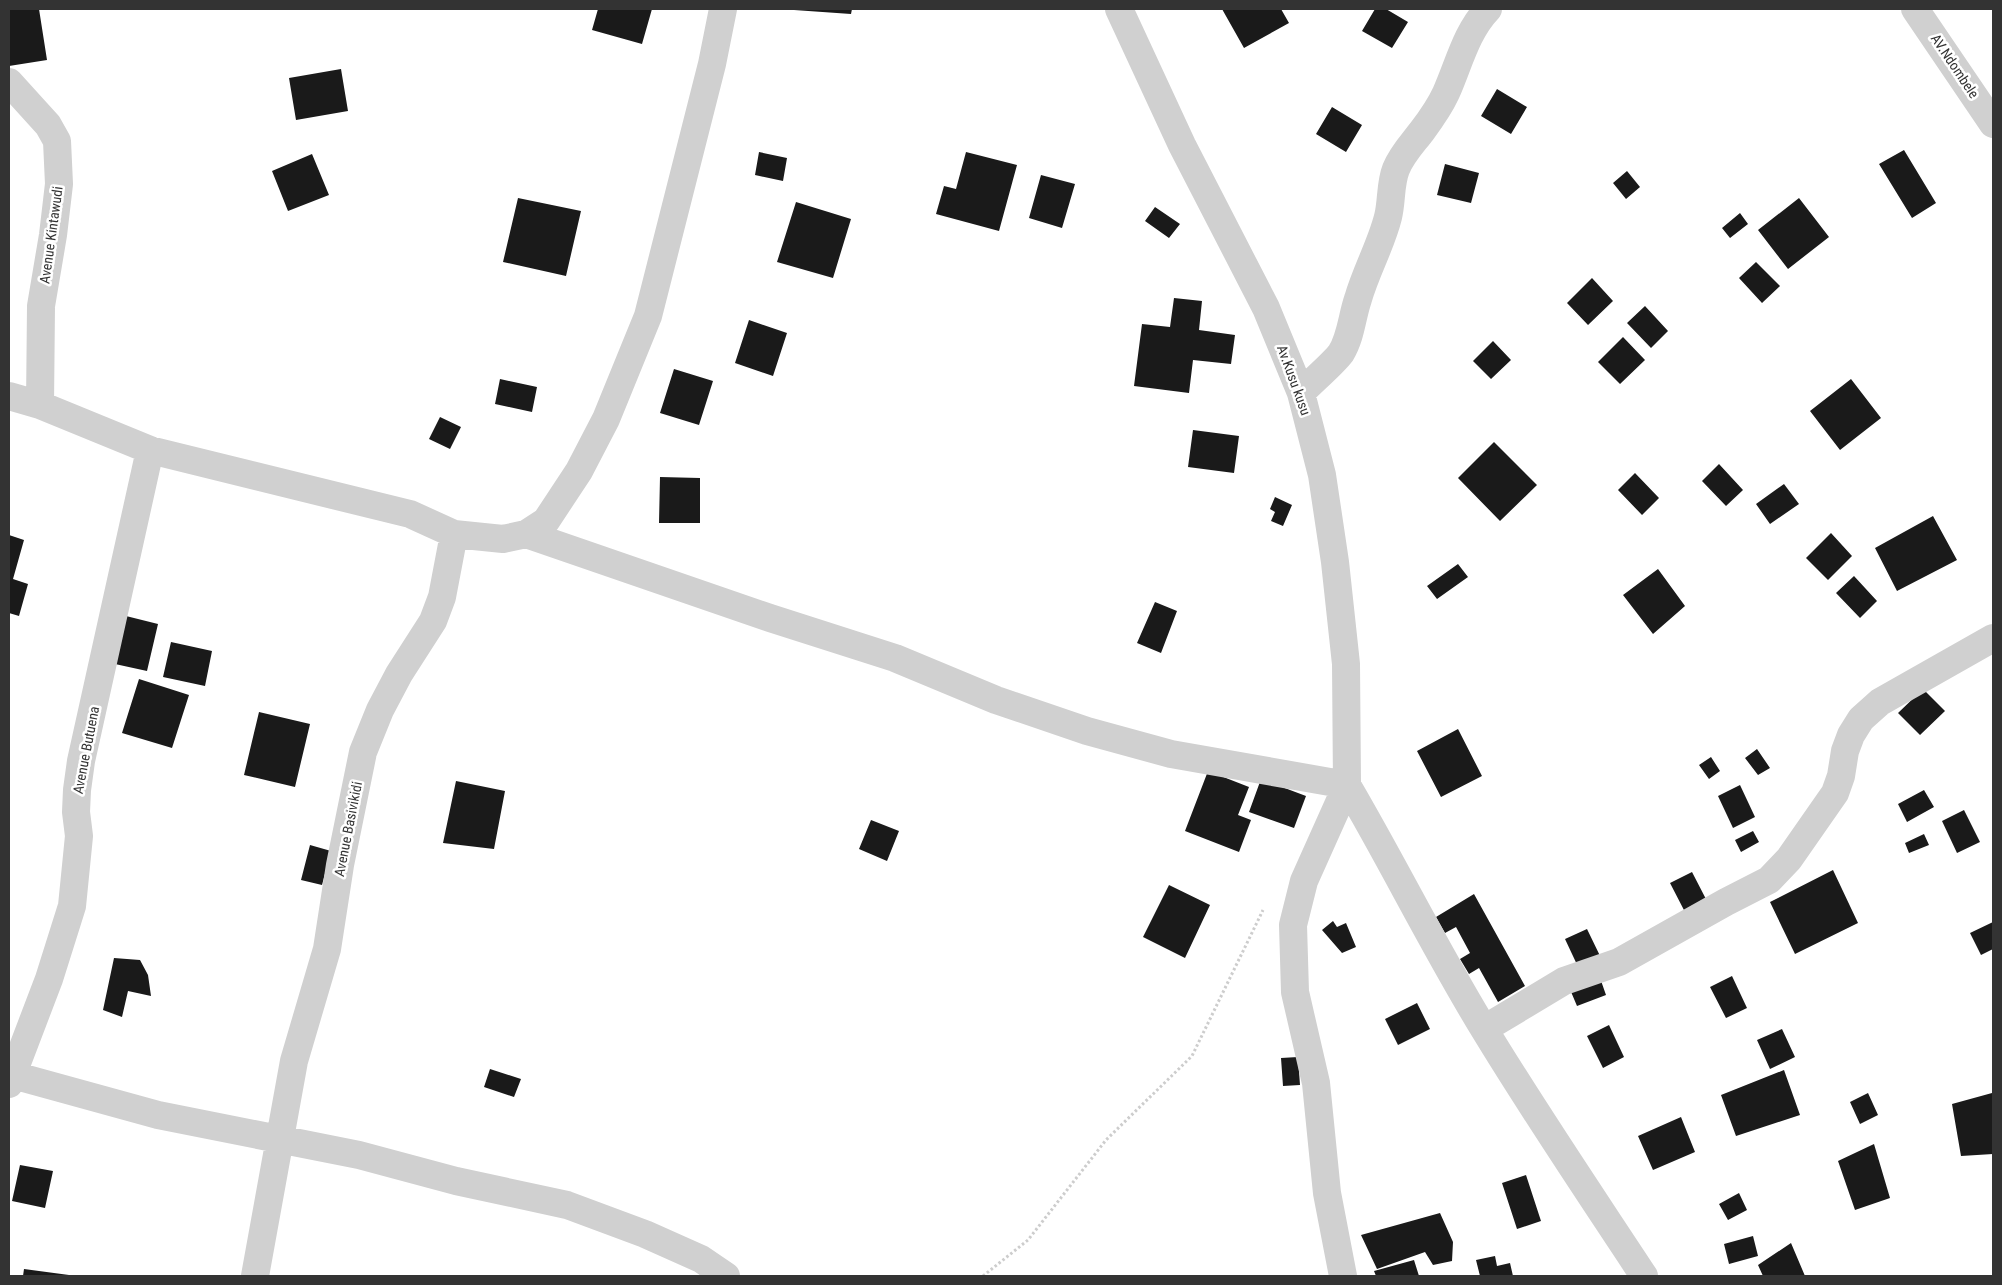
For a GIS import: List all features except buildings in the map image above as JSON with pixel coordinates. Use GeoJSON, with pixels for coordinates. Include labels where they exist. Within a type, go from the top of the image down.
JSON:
{"type":"FeatureCollection","features":[{"type":"Feature","properties":{"kind":"street"},"geometry":{"type":"LineString","coordinates":[[9,396],[40,405],[150,450],[410,514],[454,534],[503,539],[526,534],[546,521],[579,471],[606,419],[648,316],[712,64],[723,9]]}},
{"type":"Feature","properties":{"kind":"street","name":"Av.Kusu kusu"},"geometry":{"type":"LineString","coordinates":[[1119,9],[1182,145],[1266,308],[1301,393],[1322,475],[1335,562],[1346,664],[1347,785]]}},
{"type":"Feature","properties":{"kind":"street"},"geometry":{"type":"LineString","coordinates":[[1301,393],[1341,353],[1351,328],[1357,299],[1383,236],[1389,213],[1396,168],[1406,150],[1423,130],[1442,101],[1458,68],[1469,35],[1488,9]]}},
{"type":"Feature","properties":{"kind":"street","name":"AV.Ndombele"},"geometry":{"type":"LineString","coordinates":[[1915,9],[1993,124]]}},
{"type":"Feature","properties":{"kind":"street","name":"Avenue Kintawudi"},"geometry":{"type":"LineString","coordinates":[[9,82],[48,126],[57,141],[59,184],[53,235],[41,306],[40,405]]}},
{"type":"Feature","properties":{"kind":"street","name":"Avenue Butuena"},"geometry":{"type":"LineString","coordinates":[[10,1077],[49,979],[72,906],[79,836],[76,790],[150,450]]}},
{"type":"Feature","properties":{"kind":"street","name":"Avenue Basivikidi"},"geometry":{"type":"LineString","coordinates":[[255,1276],[294,1061],[327,949],[340,866],[363,752],[380,710],[399,674],[433,621],[442,597],[454,534]]}},
{"type":"Feature","properties":{"kind":"street"},"geometry":{"type":"LineString","coordinates":[[526,534],[770,618],[895,658],[996,700],[1087,731],[1171,754],[1347,785],[1378,838],[1412,904],[1484,1029],[1644,1276]]}},
{"type":"Feature","properties":{"kind":"street"},"geometry":{"type":"LineString","coordinates":[[1484,1029],[1564,981],[1619,962],[1768,880],[1789,859],[1835,792],[1851,735],[1861,719],[1880,702],[1993,638]]}},
{"type":"Feature","properties":{"kind":"street"},"geometry":{"type":"LineString","coordinates":[[1343,1276],[1328,1193],[1316,1083],[1295,992],[1293,925],[1304,881],[1347,785]]}},
{"type":"Feature","properties":{"kind":"street"},"geometry":{"type":"LineString","coordinates":[[10,1077],[158,1115],[279,1137],[359,1155],[456,1181],[566,1205],[645,1234],[701,1259],[726,1276]]}},
{"type":"Feature","properties":{"kind":"path"},"geometry":{"type":"LineString","coordinates":[[982,1276],[1028,1240],[1106,1140],[1192,1056],[1264,907]]}}]}
